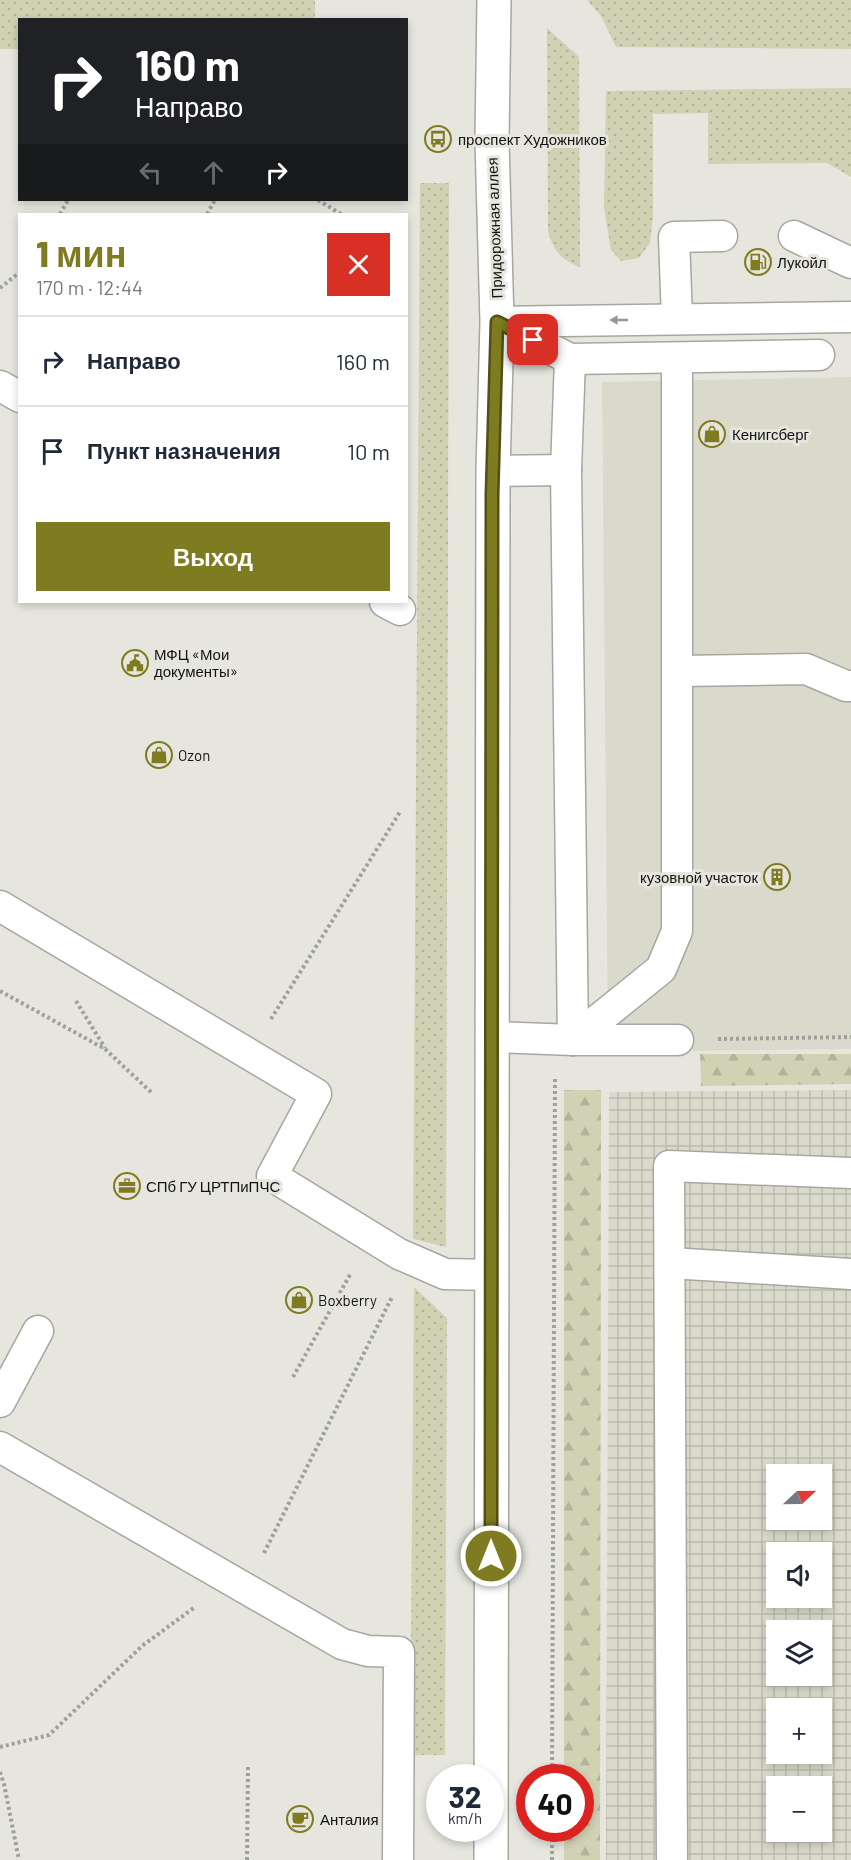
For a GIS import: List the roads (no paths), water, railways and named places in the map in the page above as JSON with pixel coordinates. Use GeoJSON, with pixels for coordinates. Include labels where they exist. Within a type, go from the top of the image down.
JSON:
{"type":"FeatureCollection","features":[{"type":"Feature","properties":{"kind":"street","name":"Придорожная аллея"},"geometry":{"type":"LineString","coordinates":[[491,1860],[493,471],[497,322],[492,141],[494,0]]}},
{"type":"Feature","properties":{"kind":"lane"},"geometry":{"type":"LineString","coordinates":[[677,320],[674,237],[723,236]]}},
{"type":"Feature","properties":{"kind":"lane"},"geometry":{"type":"LineString","coordinates":[[794,236],[851,263]]}},
{"type":"Feature","properties":{"kind":"lane"},"geometry":{"type":"LineString","coordinates":[[497,322],[851,317]]}},
{"type":"Feature","properties":{"kind":"lane"},"geometry":{"type":"LineString","coordinates":[[497,322],[570,359],[819,355]]}},
{"type":"Feature","properties":{"kind":"lane"},"geometry":{"type":"LineString","coordinates":[[564,1040],[661,969],[677,931],[678,358]]}},
{"type":"Feature","properties":{"kind":"lane"},"geometry":{"type":"LineString","coordinates":[[564,1040],[566,470],[570,359]]}},
{"type":"Feature","properties":{"kind":"lane"},"geometry":{"type":"LineString","coordinates":[[0,386],[18,396]]}},
{"type":"Feature","properties":{"kind":"lane"},"geometry":{"type":"LineString","coordinates":[[493,471],[566,470]]}},
{"type":"Feature","properties":{"kind":"lane"},"geometry":{"type":"LineString","coordinates":[[679,671],[806,669],[851,686]]}},
{"type":"Feature","properties":{"kind":"lane"},"geometry":{"type":"LineString","coordinates":[[0,906],[316,1095],[272,1176],[399,1254],[445,1274],[492,1275]]}},
{"type":"Feature","properties":{"kind":"lane"},"geometry":{"type":"LineString","coordinates":[[492,1037],[564,1040],[678,1040]]}},
{"type":"Feature","properties":{"kind":"lane"},"geometry":{"type":"LineString","coordinates":[[672,1860],[669,1166],[851,1173]]}},
{"type":"Feature","properties":{"kind":"lane"},"geometry":{"type":"LineString","coordinates":[[670,1263],[851,1274]]}},
{"type":"Feature","properties":{"kind":"lane"},"geometry":{"type":"LineString","coordinates":[[0,1402],[38,1331]]}},
{"type":"Feature","properties":{"kind":"lane"},"geometry":{"type":"LineString","coordinates":[[0,1447],[342,1644],[368,1651],[399,1652],[398,1860]]}},
{"type":"Feature","properties":{"kind":"place","name":"проспект Художников"},"geometry":{"type":"Point","coordinates":[438,139]}},
{"type":"Feature","properties":{"kind":"place","name":"Лукойл"},"geometry":{"type":"Point","coordinates":[758,262]}},
{"type":"Feature","properties":{"kind":"place","name":"Кенигсберг"},"geometry":{"type":"Point","coordinates":[712,434]}},
{"type":"Feature","properties":{"kind":"place","name":"МФЦ «Мои документы»"},"geometry":{"type":"Point","coordinates":[135,663]}},
{"type":"Feature","properties":{"kind":"place","name":"Ozon"},"geometry":{"type":"Point","coordinates":[159,755]}},
{"type":"Feature","properties":{"kind":"place","name":"кузовной участок"},"geometry":{"type":"Point","coordinates":[777,877]}},
{"type":"Feature","properties":{"kind":"place","name":"СПб ГУ ЦРТПиПЧС"},"geometry":{"type":"Point","coordinates":[127,1186]}},
{"type":"Feature","properties":{"kind":"place","name":"Boxberry"},"geometry":{"type":"Point","coordinates":[299,1300]}},
{"type":"Feature","properties":{"kind":"place","name":"Анталия"},"geometry":{"type":"Point","coordinates":[300,1819]}}]}
